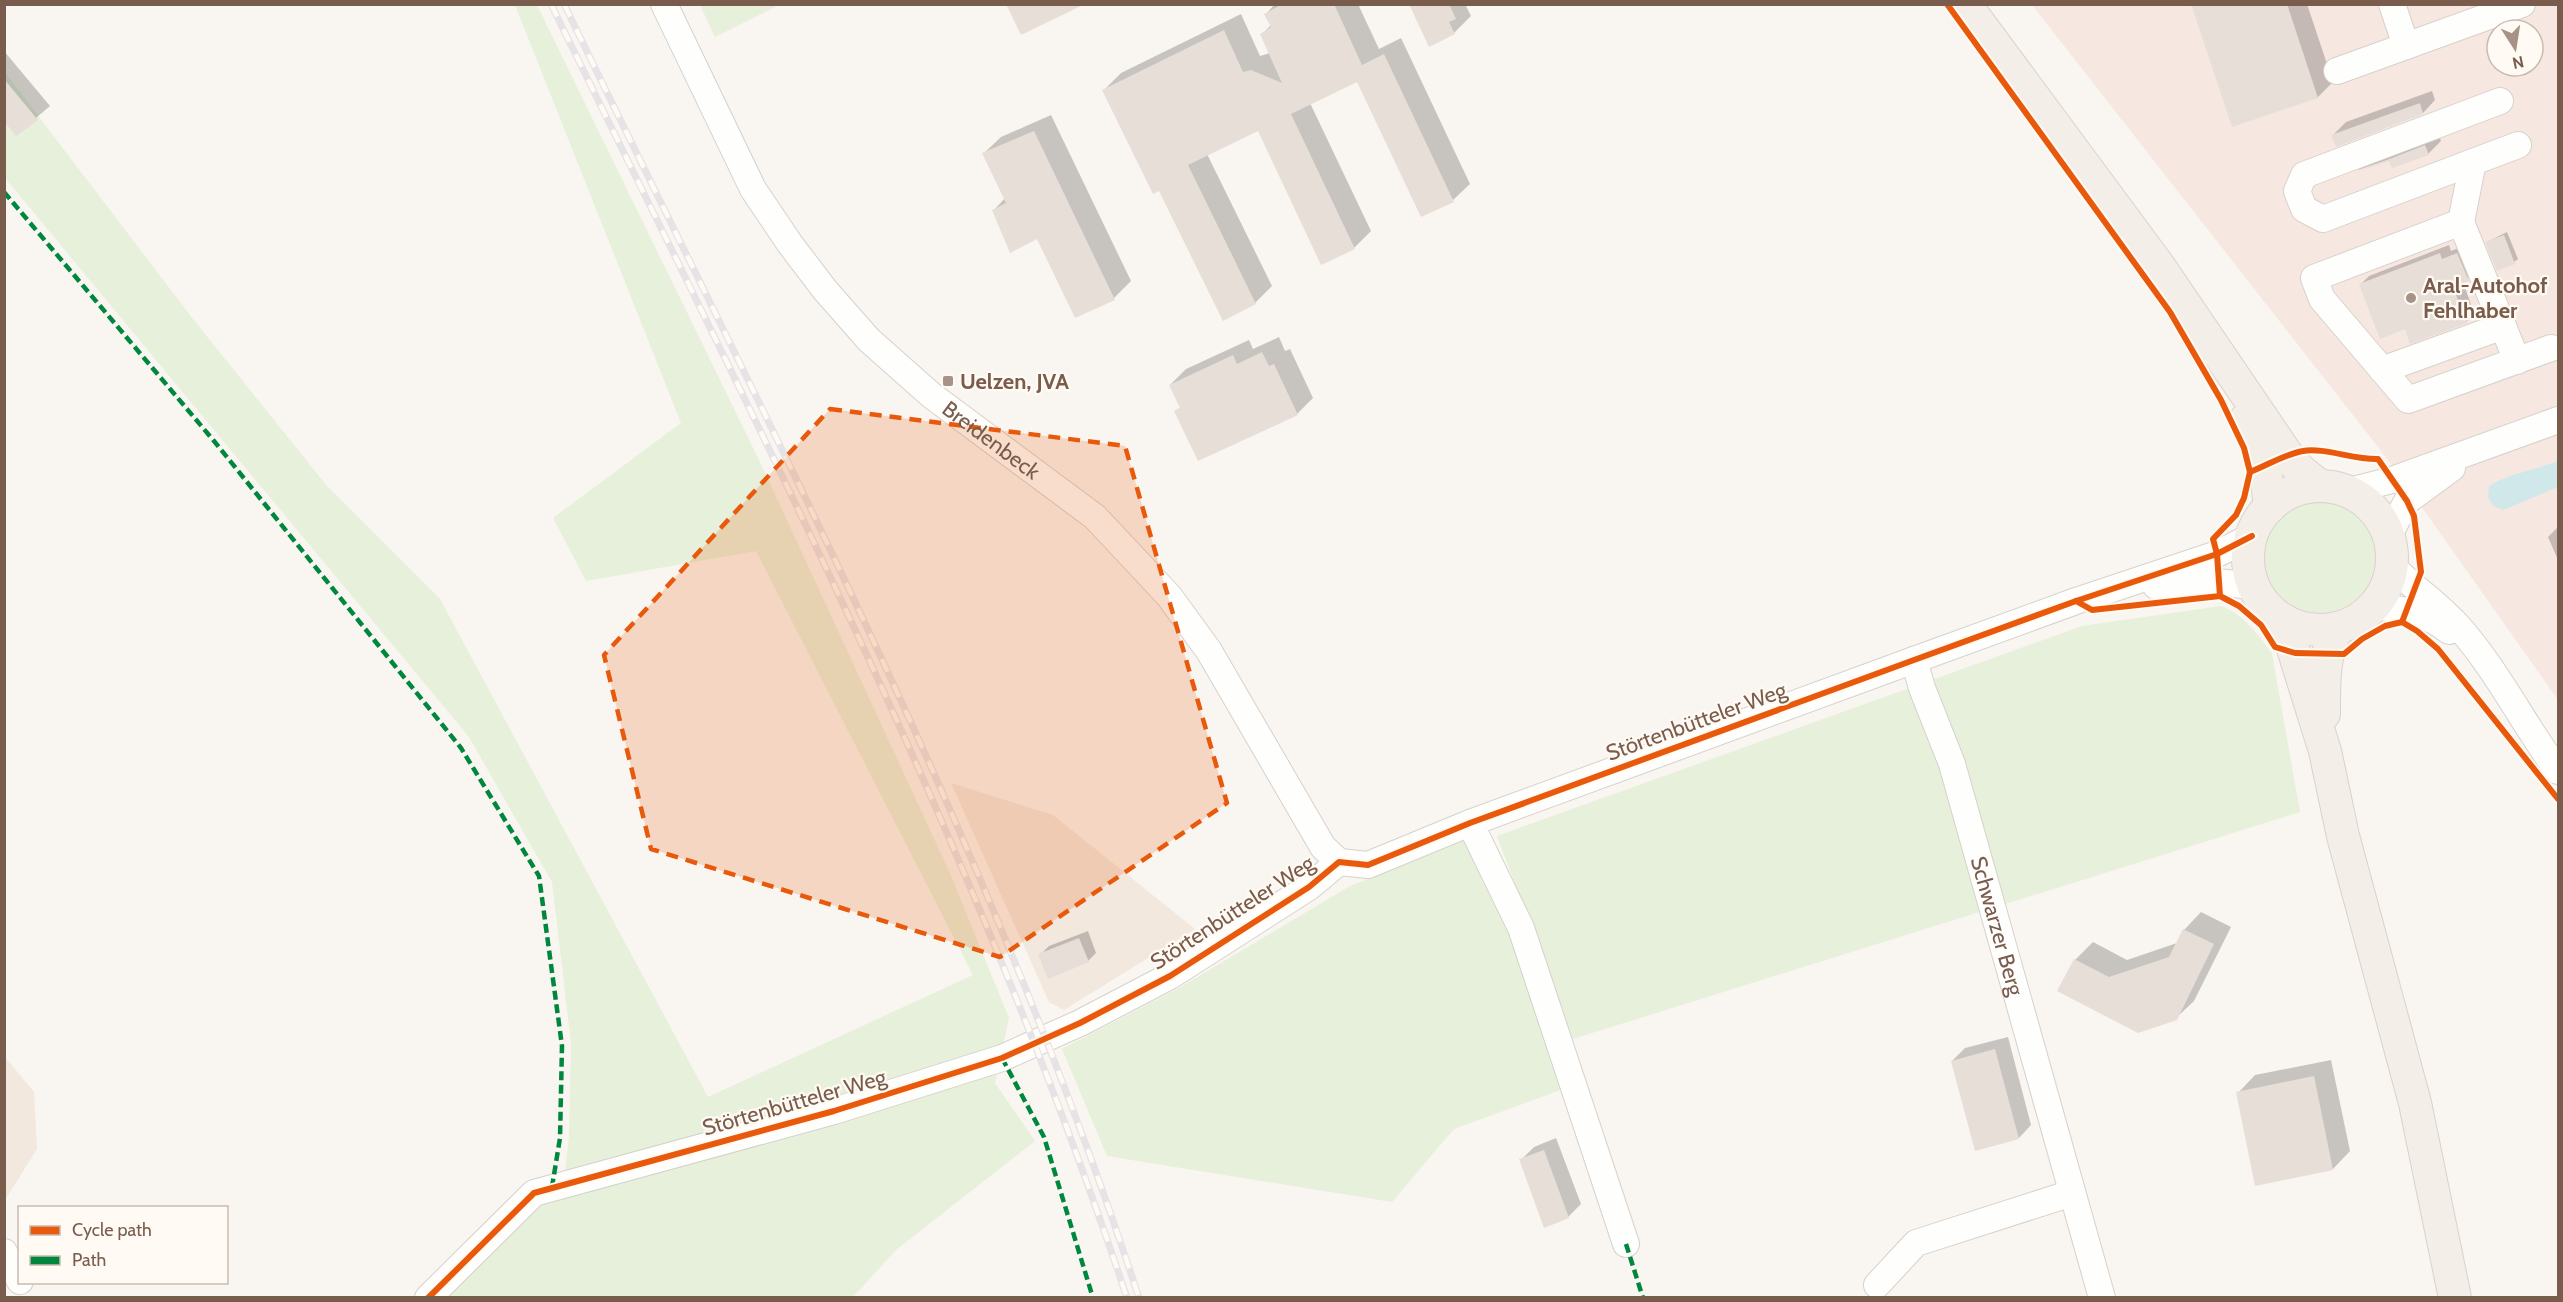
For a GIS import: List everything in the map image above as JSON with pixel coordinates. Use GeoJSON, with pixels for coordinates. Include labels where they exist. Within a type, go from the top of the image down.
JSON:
{"type":"FeatureCollection","features":[{"type":"Feature","properties":{"kind":"main road"},"geometry":{"type":"LineString","coordinates":[[1965,4],[2159,266],[2288,456],[2300,470],[2374,509],[2389,536],[2392,566],[2389,581],[2373,607],[2363,616],[2337,628],[2310,629],[2284,620],[2262,601],[2250,571],[2248,553],[2256,525],[2270,507],[2293,491],[2335,489]]}},
{"type":"Feature","properties":{"kind":"main road"},"geometry":{"type":"LineString","coordinates":[[2216,352],[2265,466],[2270,507]]}},
{"type":"Feature","properties":{"kind":"main road"},"geometry":{"type":"LineString","coordinates":[[2284,620],[2325,751],[2343,836],[2415,1103],[2456,1298]]}},
{"type":"Feature","properties":{"kind":"main road"},"geometry":{"type":"LineString","coordinates":[[2325,751],[2326,655],[2337,628]]}},
{"type":"Feature","properties":{"kind":"street","name":"Breidenbeck"},"geometry":{"type":"LineString","coordinates":[[664,4],[753,189],[825,290],[869,340],[932,395],[1095,517],[1169,596],[1209,651],[1323,847],[1339,862]]}},
{"type":"Feature","properties":{"kind":"street"},"geometry":{"type":"LineString","coordinates":[[2392,4],[2406,46]]}},
{"type":"Feature","properties":{"kind":"street"},"geometry":{"type":"LineString","coordinates":[[2337,70],[2522,4]]}},
{"type":"Feature","properties":{"kind":"street"},"geometry":{"type":"LineString","coordinates":[[2500,100],[2304,175],[2297,191],[2304,209],[2323,219],[2518,145]]}},
{"type":"Feature","properties":{"kind":"street"},"geometry":{"type":"LineString","coordinates":[[2473,162],[2461,222],[2517,361]]}},
{"type":"Feature","properties":{"kind":"street"},"geometry":{"type":"LineString","coordinates":[[2461,222],[2314,278],[2322,299],[2408,400],[2473,380],[2517,361],[2556,354]]}},
{"type":"Feature","properties":{"kind":"street"},"geometry":{"type":"LineString","coordinates":[[2382,370],[2503,326]]}},
{"type":"Feature","properties":{"kind":"street"},"geometry":{"type":"LineString","coordinates":[[2335,489],[2392,480],[2559,420]]}},
{"type":"Feature","properties":{"kind":"street"},"geometry":{"type":"LineString","coordinates":[[2389,536],[2408,501],[2443,473],[2486,448]]}},
{"type":"Feature","properties":{"kind":"street","name":"Störtenbütteler Weg"},"geometry":{"type":"LineString","coordinates":[[428,1298],[534,1193],[834,1111],[1002,1058],[1080,1023],[1170,976],[1309,887],[1339,862],[1368,866],[1470,823],[2076,601],[2217,554],[2252,536]]}},
{"type":"Feature","properties":{"kind":"street"},"geometry":{"type":"LineString","coordinates":[[2392,566],[2448,615],[2464,633],[2496,676],[2559,771]]}},
{"type":"Feature","properties":{"kind":"street","name":"Störtenbütteler Weg"},"geometry":{"type":"LineString","coordinates":[[2076,601],[2186,582],[2220,580],[2255,588]]}},
{"type":"Feature","properties":{"kind":"street"},"geometry":{"type":"LineString","coordinates":[[2373,607],[2405,609],[2439,624],[2459,638],[2496,676]]}},
{"type":"Feature","properties":{"kind":"street","name":"Schwarzer Berg"},"geometry":{"type":"LineString","coordinates":[[1914,660],[1922,688],[1952,764],[2102,1298]]}},
{"type":"Feature","properties":{"kind":"street"},"geometry":{"type":"LineString","coordinates":[[1470,823],[1521,928],[1626,1244]]}},
{"type":"Feature","properties":{"kind":"street"},"geometry":{"type":"LineString","coordinates":[[1877,1285],[1916,1243],[2072,1193]]}},
{"type":"Feature","properties":{"kind":"street"},"geometry":{"type":"LineString","coordinates":[[4,1252],[18,1278]]}},
{"type":"Feature","properties":{"kind":"street"},"geometry":{"type":"LineString","coordinates":[[21,1284],[28,1298]]}},
{"type":"Feature","properties":{"kind":"highlighted area"},"geometry":{"type":"Polygon","coordinates":[[[830,409],[1125,446],[1227,803],[1000,957],[651,849],[604,655],[830,409]]]}},
{"type":"Feature","properties":{"kind":"shaded area"},"geometry":{"type":"Polygon","coordinates":[[[2032,5],[2558,5],[2558,700],[2392,465],[2032,5]]]}},
{"type":"Feature","properties":{"kind":"shaded area"},"geometry":{"type":"Polygon","coordinates":[[[951,783],[1053,815],[1195,929],[1064,1010],[1049,1002],[951,783]]]}},
{"type":"Feature","properties":{"kind":"shaded area"},"geometry":{"type":"Polygon","coordinates":[[[5,1057],[34,1092],[37,1149],[5,1200],[5,1057]]]}},
{"type":"Feature","properties":{"kind":"green space"},"geometry":{"type":"Polygon","coordinates":[[[515,5],[537,5],[760,462],[949,871],[1009,1018],[995,1083],[1035,1141],[896,1250],[853,1297],[443,1297],[537,1203],[562,1197],[569,1136],[571,1043],[552,882],[469,737],[5,178],[4,71],[193,319],[327,486],[440,599],[708,1097],[973,975],[756,551],[586,581],[553,518],[681,423],[515,5]]]}},
{"type":"Feature","properties":{"kind":"green space"},"geometry":{"type":"Polygon","coordinates":[[[700,5],[779,5],[715,37],[700,5]]]}},
{"type":"Feature","properties":{"kind":"green space"},"geometry":{"type":"Polygon","coordinates":[[[2320,497],[2343,501],[2363,515],[2377,535],[2381,558],[2377,581],[2363,601],[2343,615],[2320,619],[2297,615],[2277,601],[2263,581],[2259,558],[2263,535],[2277,515],[2297,501],[2320,497]]]}},
{"type":"Feature","properties":{"kind":"green space"},"geometry":{"type":"Polygon","coordinates":[[[2221,606],[2244,620],[2272,654],[2300,812],[1573,1039],[1497,836],[2082,626],[2221,606]]]}},
{"type":"Feature","properties":{"kind":"green space"},"geometry":{"type":"Polygon","coordinates":[[[1464,841],[1512,933],[1569,1087],[1454,1129],[1392,1202],[1107,1156],[1062,1049],[1179,988],[1350,886],[1464,841]]]}},
{"type":"Feature","properties":{"kind":"water"},"geometry":{"type":"Polygon","coordinates":[[[2558,461],[2558,487],[2503,510],[2493,506],[2488,497],[2489,486],[2514,475],[2558,461]]]}},
{"type":"Feature","properties":{"kind":"building"},"geometry":{"type":"Polygon","coordinates":[[[1006,4],[1085,4],[1021,35],[1006,4]]]}},
{"type":"Feature","properties":{"kind":"building"},"geometry":{"type":"Polygon","coordinates":[[[1283,4],[1334,4],[1362,65],[1384,54],[1454,202],[1421,217],[1357,82],[1291,114],[1355,249],[1321,265],[1258,131],[1188,165],[1256,304],[1223,321],[1159,191],[1153,194],[1102,90],[1224,30],[1243,72],[1251,70],[1282,83],[1260,34],[1271,27],[1264,14],[1283,4]]]}},
{"type":"Feature","properties":{"kind":"building"},"geometry":{"type":"Polygon","coordinates":[[[1409,4],[1449,4],[1456,19],[1449,22],[1455,34],[1429,47],[1409,4]]]}},
{"type":"Feature","properties":{"kind":"building"},"geometry":{"type":"Polygon","coordinates":[[[2191,4],[2287,4],[2318,98],[2232,127],[2191,4]]]}},
{"type":"Feature","properties":{"kind":"building"},"geometry":{"type":"Polygon","coordinates":[[[4,79],[38,120],[16,136],[4,121],[4,79]]]}},
{"type":"Feature","properties":{"kind":"building"},"geometry":{"type":"Polygon","coordinates":[[[2420,103],[2423,114],[2336,147],[2331,135],[2420,103]]]}},
{"type":"Feature","properties":{"kind":"building"},"geometry":{"type":"Polygon","coordinates":[[[1034,131],[1115,300],[1075,318],[1037,239],[1010,253],[992,210],[1006,203],[982,153],[1034,131]]]}},
{"type":"Feature","properties":{"kind":"building"},"geometry":{"type":"Polygon","coordinates":[[[2425,145],[2429,155],[2392,168],[2389,161],[2354,173],[2425,145]]]}},
{"type":"Feature","properties":{"kind":"building"},"geometry":{"type":"Polygon","coordinates":[[[2504,235],[2515,264],[2497,271],[2485,242],[2504,235]]]}},
{"type":"Feature","properties":{"kind":"building","name":"Aral-Autohof Fehlhaber"},"geometry":{"type":"Polygon","coordinates":[[[2440,253],[2442,259],[2457,253],[2469,281],[2453,287],[2467,323],[2410,344],[2405,329],[2380,339],[2359,284],[2440,253]]]}},
{"type":"Feature","properties":{"kind":"building"},"geometry":{"type":"Polygon","coordinates":[[[1262,352],[1269,366],[1274,364],[1298,415],[1198,461],[1174,411],[1180,408],[1169,385],[1233,355],[1237,364],[1262,352]]]}},
{"type":"Feature","properties":{"kind":"building"},"geometry":{"type":"Polygon","coordinates":[[[2183,929],[2214,944],[2177,1020],[2138,1033],[2057,991],[2074,959],[2109,977],[2169,957],[2183,929]]]}},
{"type":"Feature","properties":{"kind":"building"},"geometry":{"type":"Polygon","coordinates":[[[1079,938],[1089,962],[1048,979],[1038,954],[1079,938]]]}},
{"type":"Feature","properties":{"kind":"building"},"geometry":{"type":"Polygon","coordinates":[[[1995,1049],[2019,1139],[1975,1151],[1951,1061],[1995,1049]]]}},
{"type":"Feature","properties":{"kind":"building"},"geometry":{"type":"Polygon","coordinates":[[[2314,1076],[2333,1170],[2255,1186],[2236,1092],[2314,1076]]]}},
{"type":"Feature","properties":{"kind":"building"},"geometry":{"type":"Polygon","coordinates":[[[1544,1150],[1569,1218],[1544,1228],[1519,1159],[1544,1150]]]}},
{"type":"Feature","properties":{"kind":"railway"},"geometry":{"type":"LineString","coordinates":[[551,4],[785,482],[934,803],[1003,966],[1068,1131],[1127,1298]]}},
{"type":"Feature","properties":{"kind":"railway"},"geometry":{"type":"LineString","coordinates":[[564,4],[798,482],[947,803],[1016,966],[1081,1131],[1139,1298]]}},
{"type":"Feature","properties":{"kind":"marked path"},"geometry":{"type":"LineString","coordinates":[[4,192],[214,441],[461,748],[539,876],[562,1046],[560,1138],[552,1187]]}},
{"type":"Feature","properties":{"kind":"marked path"},"geometry":{"type":"LineString","coordinates":[[1002,1058],[1044,1137],[1093,1298]]}},
{"type":"Feature","properties":{"kind":"marked path"},"geometry":{"type":"LineString","coordinates":[[1626,1244],[1643,1298]]}},
{"type":"Feature","properties":{"kind":"cycle path"},"geometry":{"type":"LineString","coordinates":[[1947,4],[2170,312],[2221,400],[2244,448],[2250,472],[2244,498],[2236,515],[2213,539],[2217,554],[2220,596],[2092,610],[2076,601]]}},
{"type":"Feature","properties":{"kind":"cycle path"},"geometry":{"type":"LineString","coordinates":[[2220,596],[2239,606],[2261,625],[2275,647],[2295,653],[2344,654],[2362,639],[2385,626],[2402,622],[2421,572],[2414,516],[2407,501],[2378,459],[2311,450],[2296,452],[2250,472]]}},
{"type":"Feature","properties":{"kind":"cycle path"},"geometry":{"type":"LineString","coordinates":[[428,1298],[534,1193],[834,1111],[1002,1058],[1080,1023],[1170,976],[1309,887],[1339,862],[1368,865],[1470,823],[1914,660],[2076,601],[2217,554],[2252,536]]}},
{"type":"Feature","properties":{"kind":"cycle path"},"geometry":{"type":"LineString","coordinates":[[2402,622],[2417,631],[2438,649],[2558,799]]}},
{"type":"Feature","properties":{"kind":"place","name":"Aral-Autohof Fehlhaber"},"geometry":{"type":"Point","coordinates":[2411,298]}},
{"type":"Feature","properties":{"kind":"place","name":"Uelzen, JVA"},"geometry":{"type":"Point","coordinates":[948,381]}}]}
